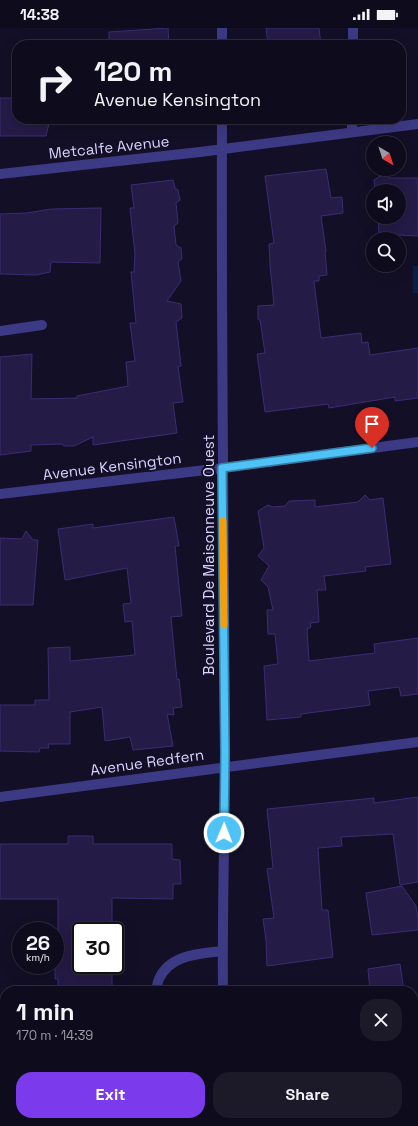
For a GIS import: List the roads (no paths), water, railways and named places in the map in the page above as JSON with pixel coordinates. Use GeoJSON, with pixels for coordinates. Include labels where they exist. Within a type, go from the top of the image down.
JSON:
{"type":"FeatureCollection","features":[{"type":"Feature","properties":{"kind":"street"},"geometry":{"type":"LineString","coordinates":[[222,28],[222,40]]}},
{"type":"Feature","properties":{"kind":"street"},"geometry":{"type":"LineString","coordinates":[[352,28],[352,40]]}},
{"type":"Feature","properties":{"kind":"street","name":"Boulevard De Maisonneuve Ouest"},"geometry":{"type":"LineString","coordinates":[[222,124],[222,468],[225,767],[222,951],[223,986]]}},
{"type":"Feature","properties":{"kind":"street"},"geometry":{"type":"LineString","coordinates":[[352,124],[352,132]]}},
{"type":"Feature","properties":{"kind":"street","name":"Metcalfe Avenue"},"geometry":{"type":"LineString","coordinates":[[0,174],[222,150],[418,124]]}},
{"type":"Feature","properties":{"kind":"street"},"geometry":{"type":"LineString","coordinates":[[0,331],[42,325]]}},
{"type":"Feature","properties":{"kind":"street","name":"Avenue Kensington"},"geometry":{"type":"LineString","coordinates":[[0,494],[222,468],[418,442]]}},
{"type":"Feature","properties":{"kind":"street","name":"Avenue Redfern"},"geometry":{"type":"LineString","coordinates":[[0,797],[418,742]]}},
{"type":"Feature","properties":{"kind":"street"},"geometry":{"type":"LineString","coordinates":[[157,986],[159,978],[170,964],[188,956],[222,951]]}},
{"type":"Feature","properties":{"kind":"water"},"geometry":{"type":"Polygon","coordinates":[[[413,266],[418,266],[418,293],[413,293],[413,266]]]}}]}
